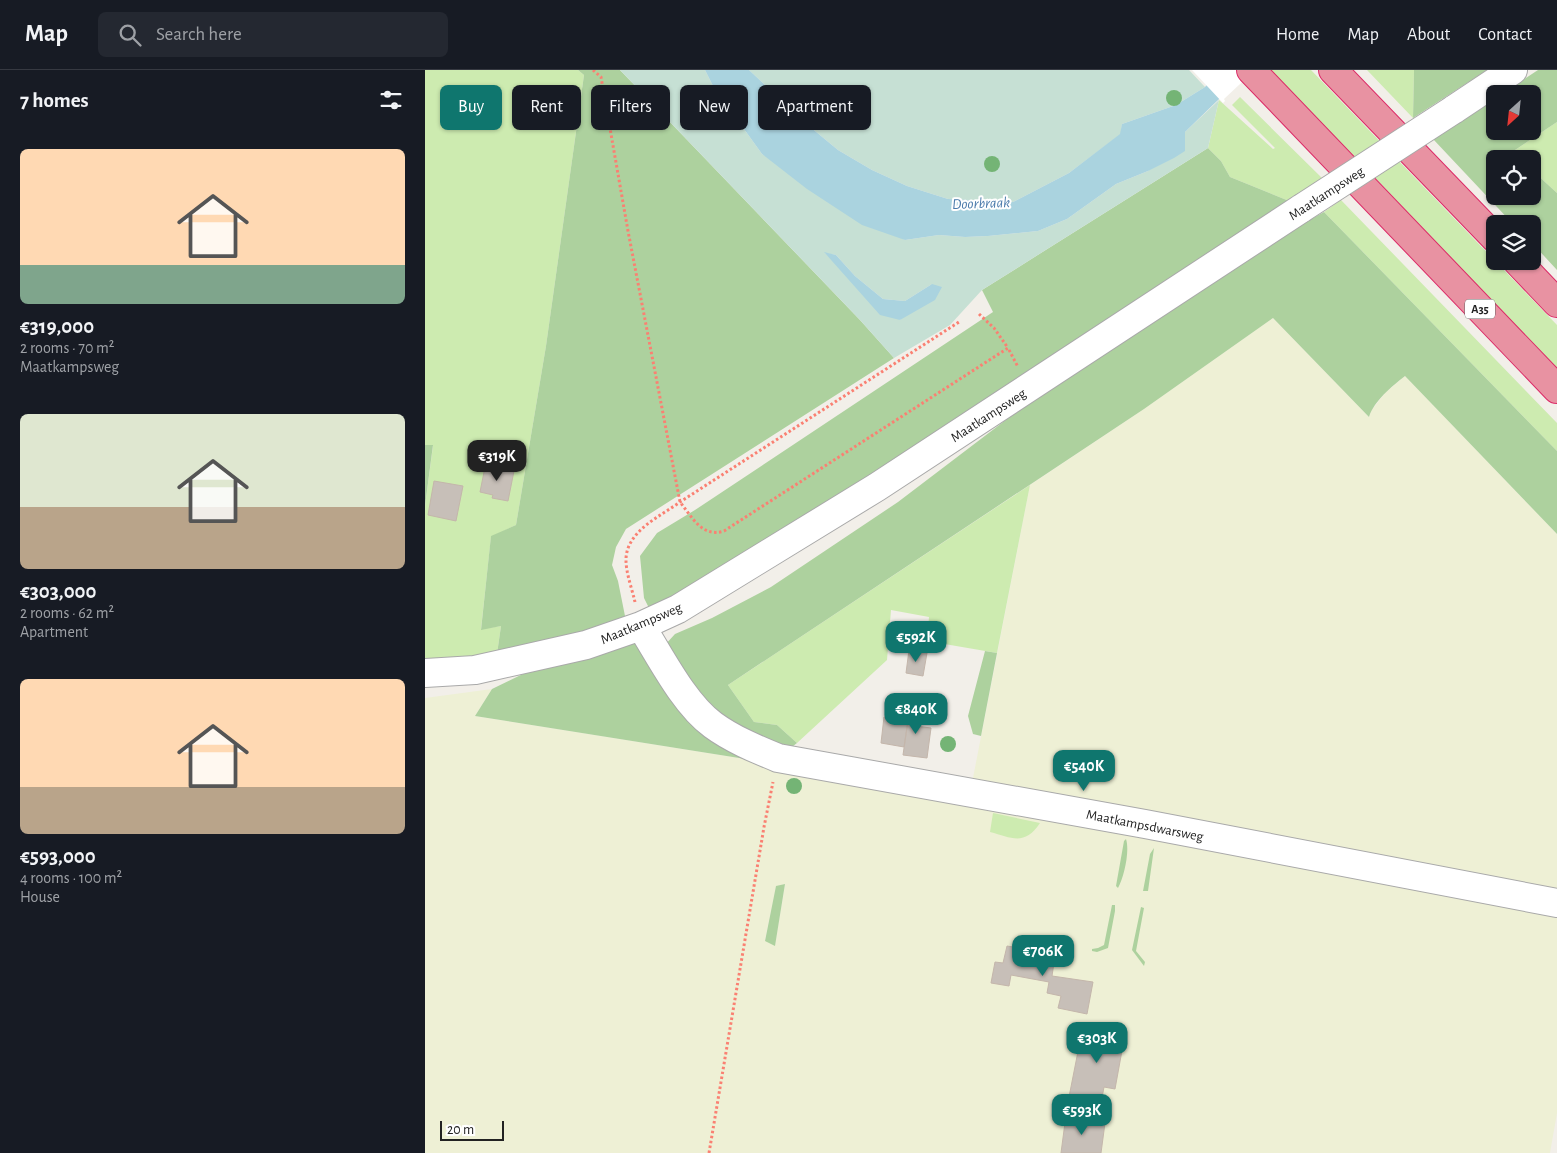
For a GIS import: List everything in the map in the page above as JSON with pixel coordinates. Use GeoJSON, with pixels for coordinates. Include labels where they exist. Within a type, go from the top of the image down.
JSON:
{"type":"FeatureCollection","features":[{"type":"Feature","properties":{"kind":"highway"},"geometry":{"type":"LineString","coordinates":[[1333,70],[1486,229]]}},
{"type":"Feature","properties":{"kind":"highway","name":"A35"},"geometry":{"type":"LineString","coordinates":[[1252,71],[1557,389]]}},
{"type":"Feature","properties":{"kind":"highway"},"geometry":{"type":"LineString","coordinates":[[1526,270],[1557,303]]}},
{"type":"Feature","properties":{"kind":"street","name":"Maatkampsweg"},"geometry":{"type":"LineString","coordinates":[[425,673],[475,670],[586,645],[641,626],[678,609],[877,487],[1513,70]]}},
{"type":"Feature","properties":{"kind":"street","name":"Maatkampsdwarsweg"},"geometry":{"type":"LineString","coordinates":[[641,626],[679,687],[705,718],[723,732],[778,758],[1145,824],[1557,903]]}},
{"type":"Feature","properties":{"kind":"path"},"geometry":{"type":"LineString","coordinates":[[593,70],[601,77],[627,231],[680,502],[701,528],[717,533],[724,531],[1008,348]]}},
{"type":"Feature","properties":{"kind":"path"},"geometry":{"type":"LineString","coordinates":[[979,314],[994,328],[1008,348],[1029,387]]}},
{"type":"Feature","properties":{"kind":"path"},"geometry":{"type":"LineString","coordinates":[[641,626],[626,560],[629,546],[639,531],[680,502],[959,322]]}},
{"type":"Feature","properties":{"kind":"path"},"geometry":{"type":"LineString","coordinates":[[709,1153],[764,827],[778,758]]}},
{"type":"Feature","properties":{"kind":"green space"},"geometry":{"type":"Polygon","coordinates":[[[425,70],[578,70],[584,75],[581,96],[581,85],[512,85],[512,130],[576,130],[546,346],[516,525],[491,537],[481,629],[501,626],[497,654],[425,659],[425,506],[433,446],[425,445],[425,70]]]}},
{"type":"Feature","properties":{"kind":"green space"},"geometry":{"type":"Polygon","coordinates":[[[578,70],[620,70],[634,85],[591,85],[591,130],[670,130],[670,122],[860,320],[894,358],[626,529],[616,547],[612,565],[618,581],[625,616],[600,630],[497,654],[501,626],[481,630],[491,536],[516,525],[546,346],[576,130],[581,130],[581,96],[584,75],[578,70]]]}},
{"type":"Feature","properties":{"kind":"green space"},"geometry":{"type":"Polygon","coordinates":[[[620,70],[705,70],[712,85],[680,85],[680,130],[745,130],[762,154],[905,240],[939,235],[965,237],[1038,231],[1067,219],[1116,184],[1148,171],[1219,100],[1208,148],[982,290],[950,325],[894,358],[860,320],[670,122],[670,85],[634,85],[620,70]],[[825,253],[900,320],[932,284],[905,301],[883,299],[855,276],[836,255],[825,253]]]}},
{"type":"Feature","properties":{"kind":"green space"},"geometry":{"type":"Polygon","coordinates":[[[749,70],[1189,70],[1205,87],[1176,105],[1122,124],[1121,134],[1069,173],[1013,202],[948,199],[907,186],[872,170],[838,150],[814,130],[871,130],[871,85],[765,85],[749,70]]]}},
{"type":"Feature","properties":{"kind":"green space"},"geometry":{"type":"Polygon","coordinates":[[[1268,70],[1311,70],[1486,251],[1486,270],[1504,270],[1557,325],[1557,370],[1381,184],[1268,70]]]}},
{"type":"Feature","properties":{"kind":"green space"},"geometry":{"type":"Polygon","coordinates":[[[1367,70],[1414,70],[1413,118],[1367,70]]]}},
{"type":"Feature","properties":{"kind":"green space"},"geometry":{"type":"Polygon","coordinates":[[[1414,70],[1487,70],[1413,118],[1414,70]]]}},
{"type":"Feature","properties":{"kind":"green space"},"geometry":{"type":"Polygon","coordinates":[[[1538,70],[1557,70],[1557,122],[1541,133],[1541,85],[1516,85],[1538,70]]]}},
{"type":"Feature","properties":{"kind":"green space"},"geometry":{"type":"Polygon","coordinates":[[[1240,97],[1322,178],[1289,201],[1230,177],[1221,161],[1208,148],[1219,100],[1273,149],[1275,148],[1232,105],[1240,97]]]}},
{"type":"Feature","properties":{"kind":"green space"},"geometry":{"type":"Polygon","coordinates":[[[1486,104],[1486,140],[1530,140],[1515,150],[1486,150],[1486,195],[1433,139],[1486,104]]]}},
{"type":"Feature","properties":{"kind":"green space"},"geometry":{"type":"Polygon","coordinates":[[[1557,122],[1557,193],[1541,178],[1541,150],[1515,150],[1530,140],[1541,140],[1541,133],[1557,122]]]}},
{"type":"Feature","properties":{"kind":"green space"},"geometry":{"type":"Polygon","coordinates":[[[1208,148],[1221,161],[1230,177],[1289,201],[961,422],[650,610],[644,598],[640,556],[657,533],[695,510],[993,312],[982,290],[1208,148]]]}},
{"type":"Feature","properties":{"kind":"green space"},"geometry":{"type":"Polygon","coordinates":[[[1541,178],[1557,193],[1557,270],[1541,253],[1541,215],[1505,215],[1495,205],[1541,205],[1541,178]]]}},
{"type":"Feature","properties":{"kind":"green space"},"geometry":{"type":"Polygon","coordinates":[[[1341,200],[1557,423],[1557,451],[1324,212],[1341,200]]]}},
{"type":"Feature","properties":{"kind":"green space"},"geometry":{"type":"Polygon","coordinates":[[[1324,212],[1557,451],[1557,534],[1405,376],[1379,400],[1369,417],[1273,318],[1144,409],[728,685],[754,722],[777,725],[797,743],[788,750],[724,726],[664,646],[675,634],[712,618],[771,587],[898,502],[1019,410],[1273,240],[1324,212]]]}},
{"type":"Feature","properties":{"kind":"green space"},"geometry":{"type":"Polygon","coordinates":[[[1273,318],[1369,417],[1371,411],[1385,393],[1405,376],[1557,534],[1557,894],[972,783],[1030,485],[1144,409],[1273,318]]]}},
{"type":"Feature","properties":{"kind":"green space"},"geometry":{"type":"Polygon","coordinates":[[[425,445],[433,445],[425,506],[425,445]]]}},
{"type":"Feature","properties":{"kind":"green space"},"geometry":{"type":"Polygon","coordinates":[[[1030,485],[997,653],[927,641],[929,617],[891,610],[887,660],[797,743],[777,725],[754,722],[728,685],[1030,485]]]}},
{"type":"Feature","properties":{"kind":"green space"},"geometry":{"type":"Polygon","coordinates":[[[637,640],[758,761],[475,716],[492,689],[527,672],[637,640]]]}},
{"type":"Feature","properties":{"kind":"green space"},"geometry":{"type":"Polygon","coordinates":[[[985,651],[997,653],[981,736],[973,734],[968,716],[985,651]]]}},
{"type":"Feature","properties":{"kind":"green space"},"geometry":{"type":"Polygon","coordinates":[[[492,689],[475,716],[758,761],[804,774],[1557,917],[1557,1113],[1550,1153],[425,1153],[425,698],[492,689]],[[785,884],[776,887],[765,940],[775,945],[785,884]]]}},
{"type":"Feature","properties":{"kind":"green space"},"geometry":{"type":"Polygon","coordinates":[[[993,813],[1040,823],[1029,835],[1023,838],[1012,838],[990,832],[993,813]]]}},
{"type":"Feature","properties":{"kind":"green space"},"geometry":{"type":"Polygon","coordinates":[[[1126,839],[1126,864],[1118,888],[1116,886],[1124,841],[1126,839]]]}},
{"type":"Feature","properties":{"kind":"green space"},"geometry":{"type":"Polygon","coordinates":[[[1154,848],[1148,891],[1143,891],[1150,854],[1154,848]]]}},
{"type":"Feature","properties":{"kind":"green space"},"geometry":{"type":"Polygon","coordinates":[[[785,884],[775,946],[765,941],[776,886],[785,884]]]}},
{"type":"Feature","properties":{"kind":"green space"},"geometry":{"type":"Polygon","coordinates":[[[1112,905],[1115,905],[1115,911],[1108,948],[1097,952],[1092,951],[1092,949],[1104,945],[1112,905]]]}},
{"type":"Feature","properties":{"kind":"green space"},"geometry":{"type":"Polygon","coordinates":[[[1141,907],[1144,908],[1136,951],[1145,962],[1144,966],[1132,950],[1141,907]]]}},
{"type":"Feature","properties":{"kind":"water","name":"Doorbraak"},"geometry":{"type":"Polygon","coordinates":[[[705,70],[749,70],[765,85],[758,85],[758,130],[814,130],[838,150],[872,170],[907,186],[948,199],[1013,202],[1069,173],[1120,134],[1122,124],[1176,105],[1205,87],[1221,70],[1249,70],[1185,132],[1185,151],[1148,171],[1116,184],[1067,219],[1038,231],[965,237],[939,235],[905,240],[862,225],[807,189],[762,154],[745,130],[748,130],[748,85],[712,85],[705,70]]]}},
{"type":"Feature","properties":{"kind":"water"},"geometry":{"type":"Polygon","coordinates":[[[824,252],[836,255],[855,276],[883,299],[905,301],[932,284],[942,287],[935,300],[900,320],[880,315],[824,252]]]}},
{"type":"Feature","properties":{"kind":"pier"},"geometry":{"type":"Polygon","coordinates":[[[1192,70],[1255,70],[1224,99],[1223,103],[1192,70]]]}},
{"type":"Feature","properties":{"kind":"building"},"geometry":{"type":"Polygon","coordinates":[[[486,462],[501,465],[500,468],[514,471],[508,501],[492,498],[493,495],[480,492],[486,462]]]}},
{"type":"Feature","properties":{"kind":"building"},"geometry":{"type":"Polygon","coordinates":[[[434,481],[463,486],[456,521],[428,515],[434,481]]]}},
{"type":"Feature","properties":{"kind":"building"},"geometry":{"type":"Polygon","coordinates":[[[907,627],[923,630],[920,646],[904,643],[907,627]]]}},
{"type":"Feature","properties":{"kind":"building"},"geometry":{"type":"Polygon","coordinates":[[[909,650],[927,653],[923,676],[906,673],[909,650]]]}},
{"type":"Feature","properties":{"kind":"building"},"geometry":{"type":"Polygon","coordinates":[[[903,699],[911,700],[904,747],[881,743],[884,717],[900,719],[903,699]]]}},
{"type":"Feature","properties":{"kind":"building"},"geometry":{"type":"Polygon","coordinates":[[[911,700],[919,701],[915,726],[931,728],[927,758],[903,755],[911,700]]]}},
{"type":"Feature","properties":{"kind":"building"},"geometry":{"type":"Polygon","coordinates":[[[1007,946],[1028,948],[1028,950],[1034,951],[1036,949],[1038,952],[1055,956],[1052,976],[1093,982],[1087,1014],[1058,1008],[1061,996],[1047,993],[1049,982],[1011,975],[1009,986],[991,983],[995,962],[1003,963],[1007,946]]]}},
{"type":"Feature","properties":{"kind":"building"},"geometry":{"type":"Polygon","coordinates":[[[1083,1026],[1125,1034],[1115,1089],[1104,1087],[1101,1103],[1069,1097],[1083,1026]]]}},
{"type":"Feature","properties":{"kind":"building"},"geometry":{"type":"Polygon","coordinates":[[[1066,1115],[1105,1123],[1101,1153],[1061,1153],[1066,1115]]]}}]}
